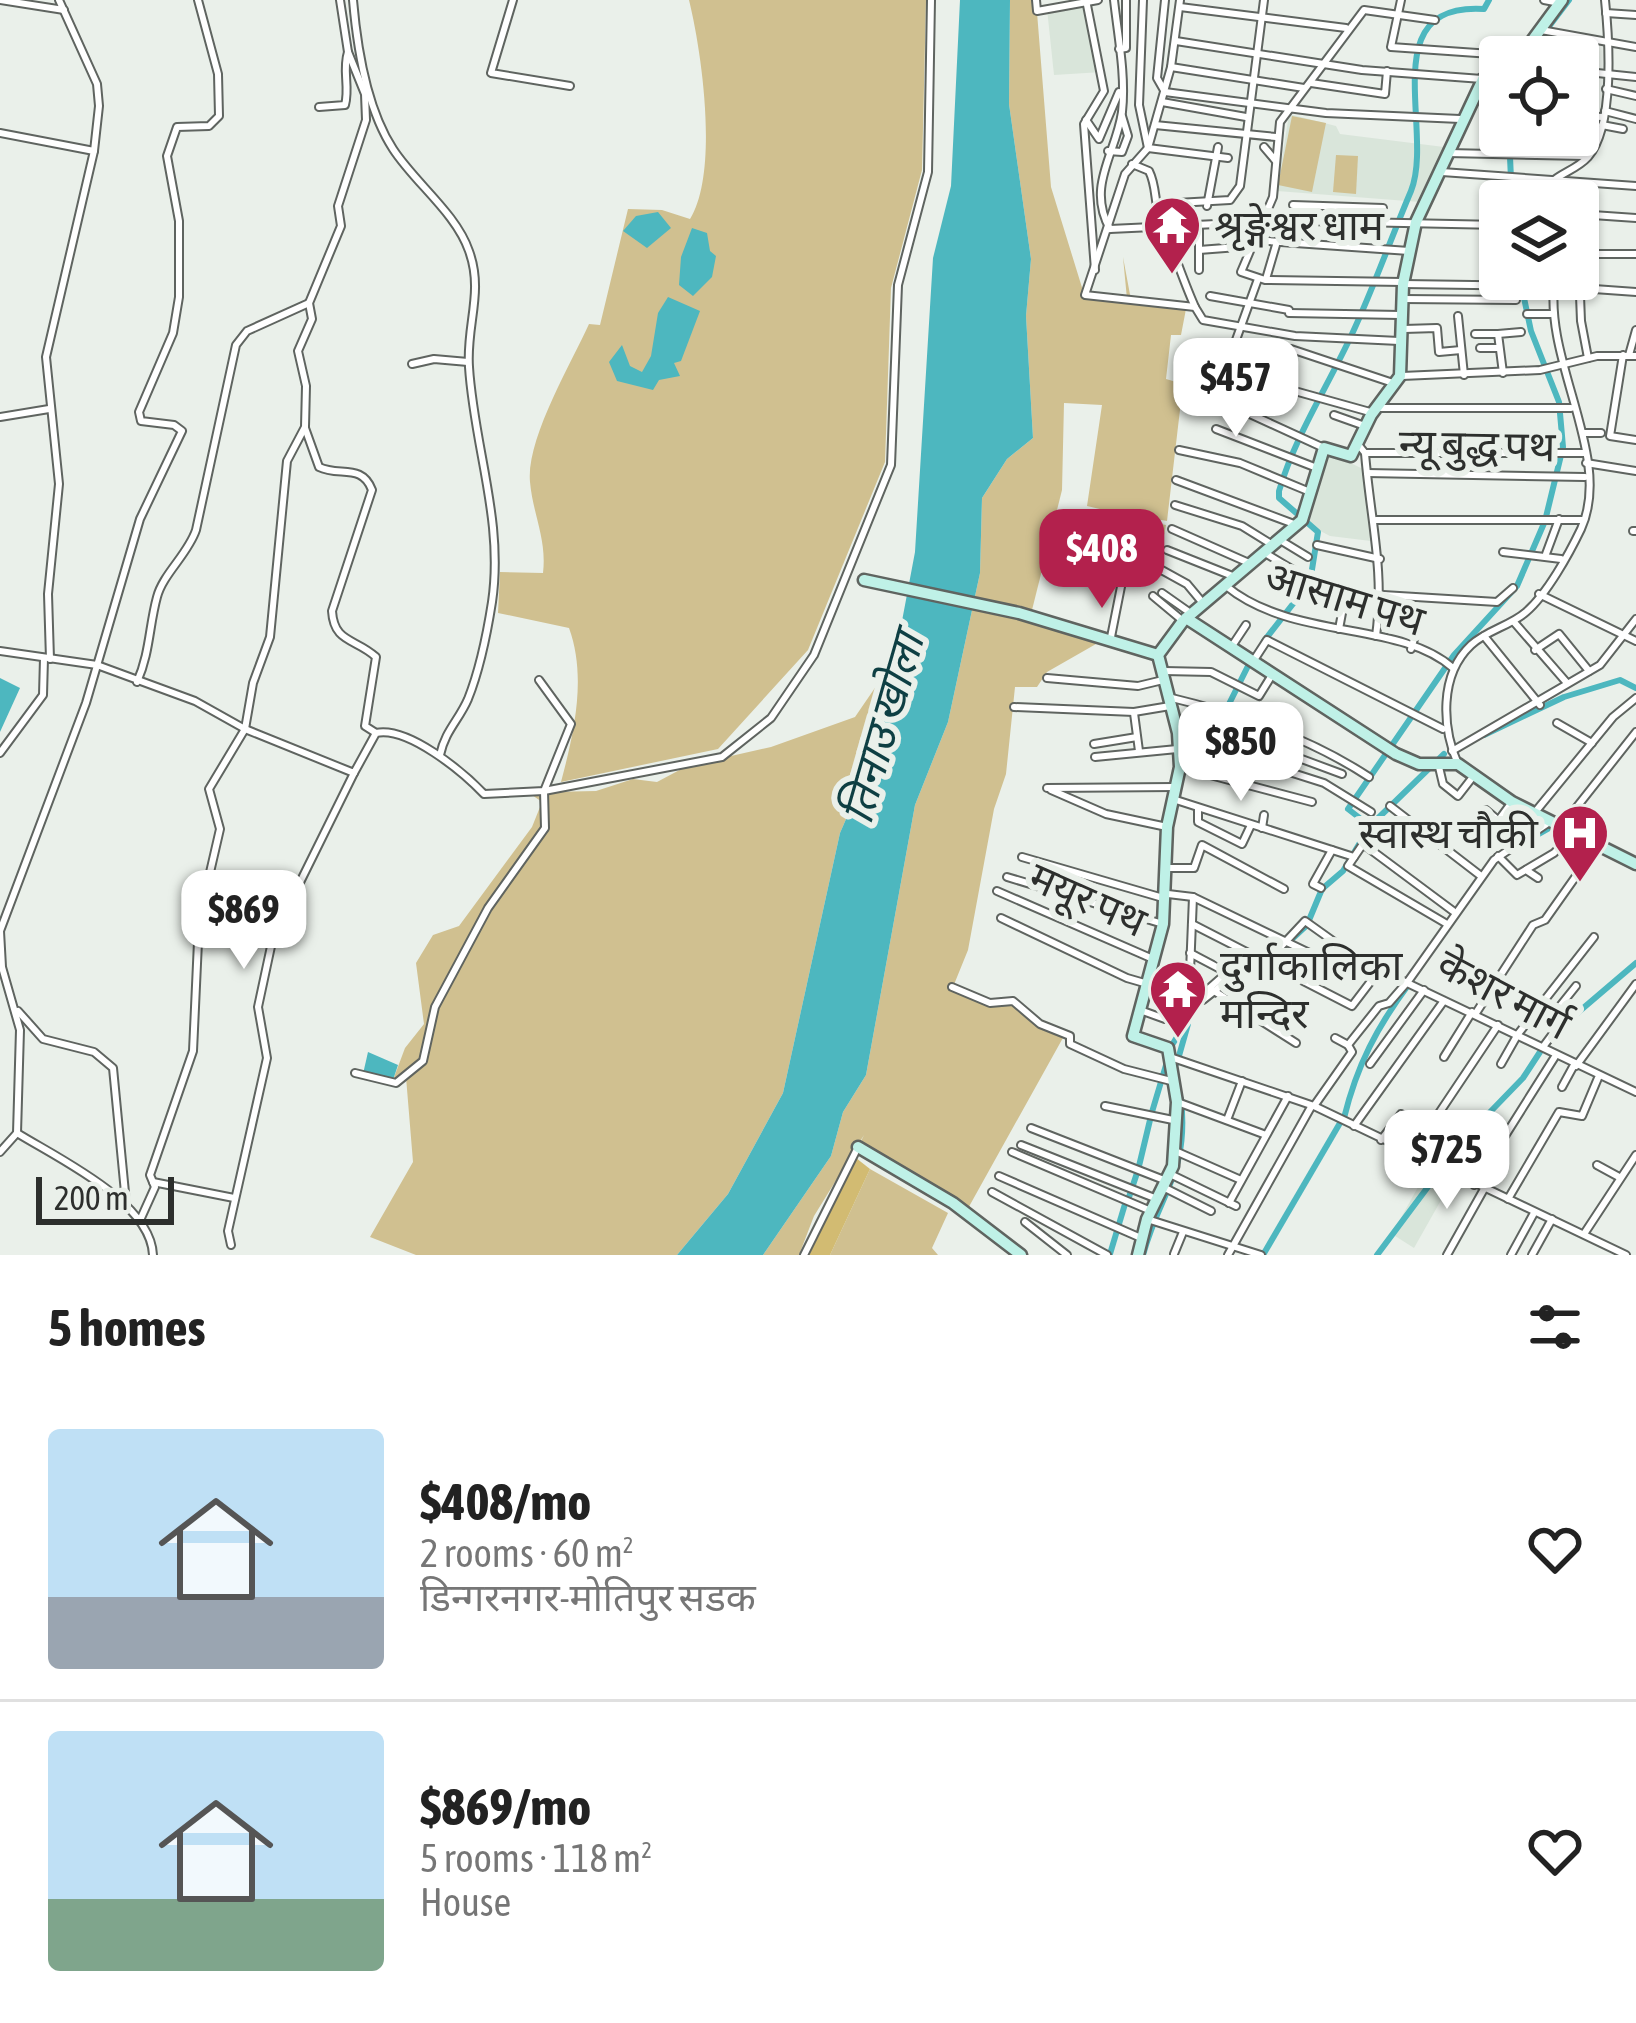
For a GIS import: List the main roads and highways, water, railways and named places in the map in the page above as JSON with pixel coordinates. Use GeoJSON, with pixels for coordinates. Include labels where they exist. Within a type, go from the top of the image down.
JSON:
{"type":"FeatureCollection","features":[{"type":"Feature","properties":{"kind":"water","name":"तिनाउ खोला"},"geometry":{"type":"Polygon","coordinates":[[[960,0],[1010,0],[1009,104],[1031,259],[1026,316],[1033,438],[1007,459],[982,498],[980,573],[948,722],[915,805],[866,1075],[843,1112],[831,1156],[763,1255],[677,1255],[728,1194],[783,1093],[840,833],[879,743],[915,552],[933,258],[951,186],[960,0]]]}},
{"type":"Feature","properties":{"kind":"water"},"geometry":{"type":"Polygon","coordinates":[[[658,212],[671,228],[647,248],[623,231],[636,216],[658,212]]]}},
{"type":"Feature","properties":{"kind":"water"},"geometry":{"type":"Polygon","coordinates":[[[692,228],[707,233],[710,251],[716,256],[712,277],[693,296],[679,285],[681,257],[692,228]]]}},
{"type":"Feature","properties":{"kind":"water"},"geometry":{"type":"Polygon","coordinates":[[[668,297],[700,311],[681,361],[674,363],[680,376],[659,380],[653,390],[617,381],[609,362],[622,345],[630,366],[642,372],[651,356],[658,313],[668,297]]]}},
{"type":"Feature","properties":{"kind":"water"},"geometry":{"type":"Polygon","coordinates":[[[0,678],[20,688],[0,732],[0,678]]]}},
{"type":"Feature","properties":{"kind":"water"},"geometry":{"type":"Polygon","coordinates":[[[368,1052],[398,1065],[393,1080],[363,1074],[368,1052]]]}},
{"type":"Feature","properties":{"kind":"waterway"},"geometry":{"type":"LineString","coordinates":[[1264,641],[1310,582],[1318,532],[1279,498],[1279,491],[1360,316],[1411,191],[1416,166],[1418,48],[1429,26],[1450,12],[1484,9],[1489,0]]}},
{"type":"Feature","properties":{"kind":"waterway"},"geometry":{"type":"LineString","coordinates":[[1542,36],[1569,0]]}},
{"type":"Feature","properties":{"kind":"waterway"},"geometry":{"type":"LineString","coordinates":[[1510,156],[1511,180]]}},
{"type":"Feature","properties":{"kind":"waterway"},"geometry":{"type":"LineString","coordinates":[[1370,826],[1348,809],[1454,655],[1517,586],[1545,521],[1563,447],[1559,402],[1531,331],[1524,300]]}},
{"type":"Feature","properties":{"kind":"waterway"},"geometry":{"type":"LineString","coordinates":[[1214,734],[1250,662]]}},
{"type":"Feature","properties":{"kind":"waterway"},"geometry":{"type":"LineString","coordinates":[[1484,735],[1564,697],[1620,680],[1636,688]]}},
{"type":"Feature","properties":{"kind":"waterway"},"geometry":{"type":"LineString","coordinates":[[1276,954],[1307,925],[1322,889],[1343,871],[1370,826],[1444,754]]}},
{"type":"Feature","properties":{"kind":"waterway"},"geometry":{"type":"LineString","coordinates":[[1523,843],[1553,826]]}},
{"type":"Feature","properties":{"kind":"waterway"},"geometry":{"type":"LineString","coordinates":[[1561,1027],[1636,963]]}},
{"type":"Feature","properties":{"kind":"waterway"},"geometry":{"type":"LineString","coordinates":[[1344,1118],[1369,1047],[1409,984]]}},
{"type":"Feature","properties":{"kind":"waterway"},"geometry":{"type":"LineString","coordinates":[[1152,1112],[1172,1045],[1202,997]]}},
{"type":"Feature","properties":{"kind":"waterway"},"geometry":{"type":"LineString","coordinates":[[1177,1063],[1188,1024]]}},
{"type":"Feature","properties":{"kind":"waterway"},"geometry":{"type":"LineString","coordinates":[[1464,1139],[1523,1078],[1540,1052]]}},
{"type":"Feature","properties":{"kind":"waterway"},"geometry":{"type":"LineString","coordinates":[[1143,1255],[1177,1164],[1181,1099]]}},
{"type":"Feature","properties":{"kind":"waterway"},"geometry":{"type":"LineString","coordinates":[[1139,1166],[1150,1120]]}},
{"type":"Feature","properties":{"kind":"waterway"},"geometry":{"type":"LineString","coordinates":[[1263,1255],[1340,1123]]}},
{"type":"Feature","properties":{"kind":"waterway"},"geometry":{"type":"LineString","coordinates":[[1377,1255],[1442,1168]]}},
{"type":"Feature","properties":{"kind":"waterway"},"geometry":{"type":"LineString","coordinates":[[1129,1197],[1137,1173]]}},
{"type":"Feature","properties":{"kind":"waterway"},"geometry":{"type":"LineString","coordinates":[[1110,1254],[1125,1204]]}},
{"type":"Feature","properties":{"kind":"place","name":"श्रृङ्गेश्वर धाम"},"geometry":{"type":"Point","coordinates":[1172,276]}},
{"type":"Feature","properties":{"kind":"place","name":"स्वास्थ चौकी"},"geometry":{"type":"Point","coordinates":[1580,884]}},
{"type":"Feature","properties":{"kind":"place","name":"दुर्गाकालिका मन्दिर"},"geometry":{"type":"Point","coordinates":[1178,1040]}}]}
